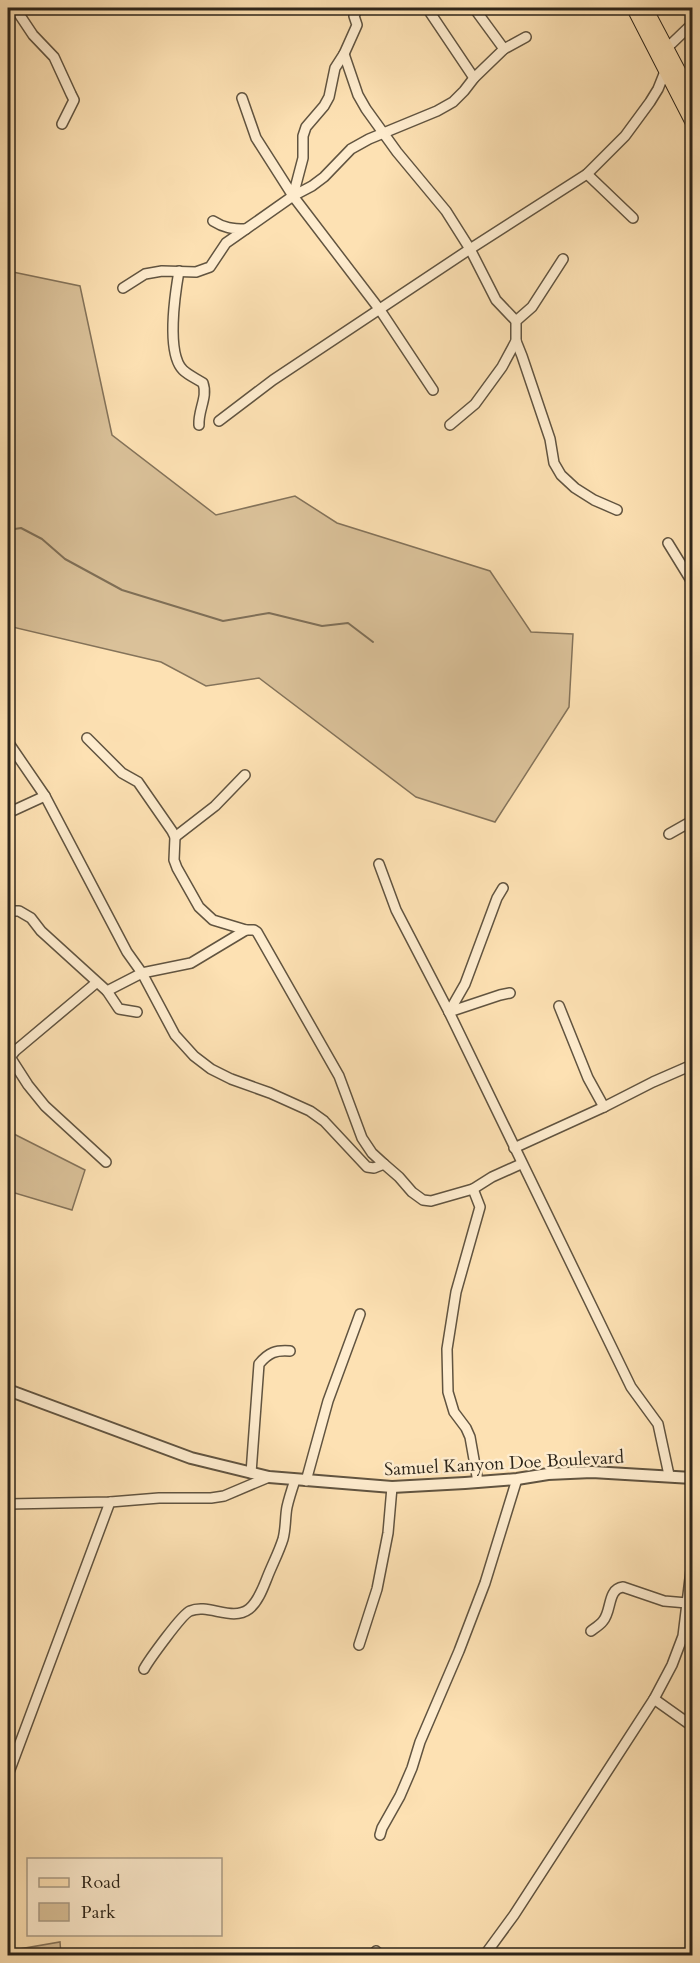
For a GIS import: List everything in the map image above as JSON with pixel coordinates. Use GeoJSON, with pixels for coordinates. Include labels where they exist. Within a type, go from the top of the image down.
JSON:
{"type":"FeatureCollection","features":[{"type":"Feature","properties":{"kind":"main road"},"geometry":{"type":"LineString","coordinates":[[634,8],[693,121]]}},
{"type":"Feature","properties":{"kind":"main road"},"geometry":{"type":"LineString","coordinates":[[645,8],[693,98]]}},
{"type":"Feature","properties":{"kind":"street"},"geometry":{"type":"LineString","coordinates":[[15,8],[33,35],[54,57],[74,100],[62,124]]}},
{"type":"Feature","properties":{"kind":"street"},"geometry":{"type":"LineString","coordinates":[[293,196],[303,158],[303,136],[306,126],[329,97],[335,68],[357,25],[354,16],[358,8]]}},
{"type":"Feature","properties":{"kind":"street"},"geometry":{"type":"LineString","coordinates":[[427,8],[474,78]]}},
{"type":"Feature","properties":{"kind":"street"},"geometry":{"type":"LineString","coordinates":[[474,8],[504,49]]}},
{"type":"Feature","properties":{"kind":"street"},"geometry":{"type":"LineString","coordinates":[[667,48],[693,24]]}},
{"type":"Feature","properties":{"kind":"street"},"geometry":{"type":"LineString","coordinates":[[123,288],[146,274],[162,271],[196,272],[210,267],[226,243],[324,177],[351,149],[453,102],[504,49],[526,37]]}},
{"type":"Feature","properties":{"kind":"street"},"geometry":{"type":"LineString","coordinates":[[344,54],[358,95],[366,109],[383,135],[446,211],[470,249],[496,300],[516,321],[516,341],[550,438],[554,463],[575,488],[594,500],[617,510]]}},
{"type":"Feature","properties":{"kind":"street"},"geometry":{"type":"LineString","coordinates":[[219,421],[273,380],[587,174],[625,136],[650,102],[666,69]]}},
{"type":"Feature","properties":{"kind":"street"},"geometry":{"type":"LineString","coordinates":[[242,98],[256,138],[293,196],[380,310],[434,390]]}},
{"type":"Feature","properties":{"kind":"street"},"geometry":{"type":"LineString","coordinates":[[587,174],[633,218]]}},
{"type":"Feature","properties":{"kind":"street"},"geometry":{"type":"LineString","coordinates":[[213,221],[221,227],[246,229]]}},
{"type":"Feature","properties":{"kind":"street"},"geometry":{"type":"LineString","coordinates":[[516,321],[532,307],[563,259]]}},
{"type":"Feature","properties":{"kind":"street"},"geometry":{"type":"LineString","coordinates":[[179,272],[174,351],[178,363],[203,383],[206,390],[198,418],[199,425]]}},
{"type":"Feature","properties":{"kind":"street"},"geometry":{"type":"LineString","coordinates":[[450,425],[475,404],[502,367],[516,341]]}},
{"type":"Feature","properties":{"kind":"street"},"geometry":{"type":"LineString","coordinates":[[668,543],[693,582]]}},
{"type":"Feature","properties":{"kind":"street"},"geometry":{"type":"LineString","coordinates":[[87,738],[122,773],[138,782],[175,837],[174,860],[199,907],[213,920],[246,930],[254,930],[263,941],[339,1076],[362,1138],[372,1153],[412,1192],[423,1200],[431,1201],[473,1189],[492,1176],[521,1164]]}},
{"type":"Feature","properties":{"kind":"street"},"geometry":{"type":"LineString","coordinates":[[8,742],[45,796],[127,952],[142,973],[175,1035],[194,1056],[211,1069],[310,1111],[324,1121],[367,1167],[374,1168],[384,1164]]}},
{"type":"Feature","properties":{"kind":"street"},"geometry":{"type":"LineString","coordinates":[[175,837],[215,806],[245,775]]}},
{"type":"Feature","properties":{"kind":"street"},"geometry":{"type":"LineString","coordinates":[[8,813],[45,796]]}},
{"type":"Feature","properties":{"kind":"street"},"geometry":{"type":"LineString","coordinates":[[669,834],[693,821]]}},
{"type":"Feature","properties":{"kind":"street"},"geometry":{"type":"LineString","coordinates":[[379,864],[396,910],[449,1012],[631,1388],[658,1424],[669,1475]]}},
{"type":"Feature","properties":{"kind":"street"},"geometry":{"type":"LineString","coordinates":[[449,1012],[465,984],[497,898],[503,888]]}},
{"type":"Feature","properties":{"kind":"street"},"geometry":{"type":"LineString","coordinates":[[8,911],[19,911],[31,918],[41,931],[107,991],[119,1009],[137,1012]]}},
{"type":"Feature","properties":{"kind":"street"},"geometry":{"type":"LineString","coordinates":[[107,991],[142,973],[191,963],[246,930]]}},
{"type":"Feature","properties":{"kind":"street"},"geometry":{"type":"LineString","coordinates":[[96,983],[10,1053],[28,1085],[45,1106],[106,1162]]}},
{"type":"Feature","properties":{"kind":"street"},"geometry":{"type":"LineString","coordinates":[[449,1012],[500,994],[510,993]]}},
{"type":"Feature","properties":{"kind":"street"},"geometry":{"type":"LineString","coordinates":[[559,1006],[588,1077],[604,1107]]}},
{"type":"Feature","properties":{"kind":"street"},"geometry":{"type":"LineString","coordinates":[[514,1148],[604,1107],[652,1082],[693,1065]]}},
{"type":"Feature","properties":{"kind":"street"},"geometry":{"type":"LineString","coordinates":[[473,1189],[480,1207],[456,1292],[447,1349],[447,1377],[448,1392],[454,1412],[470,1437],[478,1482]]}},
{"type":"Feature","properties":{"kind":"street"},"geometry":{"type":"LineString","coordinates":[[144,1669],[180,1620],[190,1611],[206,1610],[234,1614],[247,1611],[254,1604],[264,1587],[283,1540],[287,1509],[300,1480],[360,1314]]}},
{"type":"Feature","properties":{"kind":"street"},"geometry":{"type":"LineString","coordinates":[[251,1473],[259,1364],[266,1355],[276,1350],[290,1351]]}},
{"type":"Feature","properties":{"kind":"street","name":"Samuel Kanyon Doe Boulevard"},"geometry":{"type":"LineString","coordinates":[[8,1390],[191,1458],[269,1477],[392,1487],[592,1472],[693,1478]]}},
{"type":"Feature","properties":{"kind":"street"},"geometry":{"type":"LineString","coordinates":[[8,1505],[211,1498],[224,1496],[269,1477]]}},
{"type":"Feature","properties":{"kind":"street"},"geometry":{"type":"LineString","coordinates":[[381,1835],[382,1828],[412,1768],[420,1742],[463,1642],[485,1583],[517,1479]]}},
{"type":"Feature","properties":{"kind":"street"},"geometry":{"type":"LineString","coordinates":[[359,1645],[374,1602],[381,1569],[388,1533],[392,1487]]}},
{"type":"Feature","properties":{"kind":"street"},"geometry":{"type":"LineString","coordinates":[[8,1775],[110,1502]]}},
{"type":"Feature","properties":{"kind":"street"},"geometry":{"type":"LineString","coordinates":[[484,1956],[519,1908],[654,1699],[683,1636],[690,1604],[693,1562]]}},
{"type":"Feature","properties":{"kind":"street"},"geometry":{"type":"LineString","coordinates":[[591,1631],[603,1622],[617,1588],[623,1587],[664,1601],[690,1604]]}},
{"type":"Feature","properties":{"kind":"street"},"geometry":{"type":"LineString","coordinates":[[654,1699],[693,1726]]}},
{"type":"Feature","properties":{"kind":"green space"},"geometry":{"type":"Polygon","coordinates":[[[8,271],[80,286],[112,435],[216,515],[295,496],[337,523],[490,571],[531,632],[573,634],[569,707],[495,822],[416,797],[259,678],[206,686],[161,662],[8,626],[8,271]]]}},
{"type":"Feature","properties":{"kind":"green space"},"geometry":{"type":"Polygon","coordinates":[[[8,1131],[85,1170],[72,1210],[8,1191],[8,1131]]]}},
{"type":"Feature","properties":{"kind":"green space"},"geometry":{"type":"Polygon","coordinates":[[[60,1942],[61,1955],[8,1955],[8,1951],[60,1942]]]}},
{"type":"Feature","properties":{"kind":"waterway"},"geometry":{"type":"LineString","coordinates":[[8,530],[21,528],[42,539],[65,559],[122,590],[223,621],[269,613],[322,626],[348,623],[373,642]]}}]}
